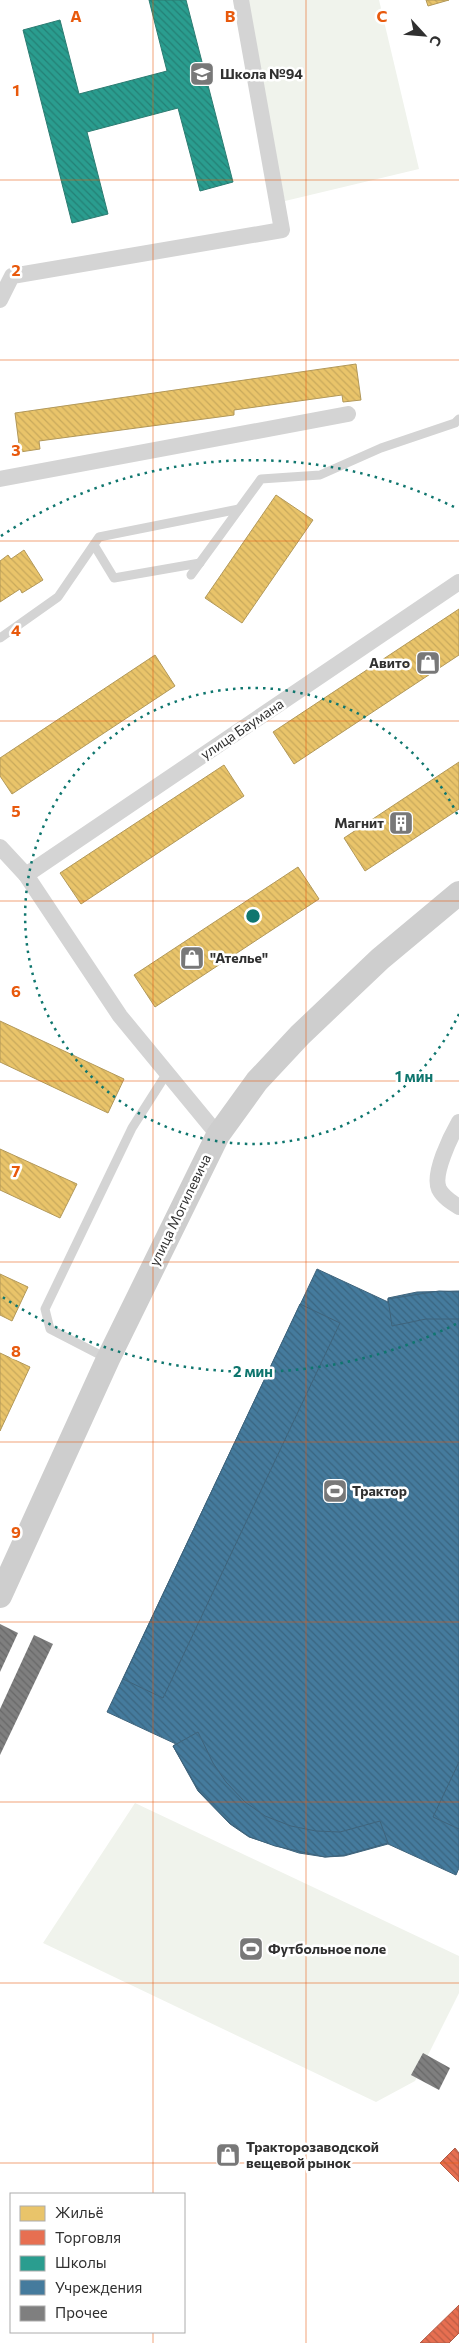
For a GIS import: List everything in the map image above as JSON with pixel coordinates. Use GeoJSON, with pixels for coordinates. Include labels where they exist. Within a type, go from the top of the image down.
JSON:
{"type":"FeatureCollection","features":[{"type":"Feature","properties":{"kind":"street"},"geometry":{"type":"LineString","coordinates":[[0,300],[6,273],[282,230],[240,0]]}},
{"type":"Feature","properties":{"kind":"street"},"geometry":{"type":"LineString","coordinates":[[0,479],[348,414]]}},
{"type":"Feature","properties":{"kind":"street","name":"улица Баумана"},"geometry":{"type":"LineString","coordinates":[[26,875],[459,582]]}},
{"type":"Feature","properties":{"kind":"street"},"geometry":{"type":"LineString","coordinates":[[0,847],[26,875],[120,1016],[218,1135]]}},
{"type":"Feature","properties":{"kind":"street","name":"улица Могилевича"},"geometry":{"type":"LineString","coordinates":[[0,1596],[108,1358],[218,1135],[257,1081],[300,1035],[380,959],[459,892]]}},
{"type":"Feature","properties":{"kind":"street"},"geometry":{"type":"LineString","coordinates":[[459,1122],[452,1135],[438,1174],[438,1187],[445,1197],[459,1207]]}},
{"type":"Feature","properties":{"kind":"lane"},"geometry":{"type":"LineString","coordinates":[[191,575],[261,479],[320,475],[381,448],[455,423],[459,419]]}},
{"type":"Feature","properties":{"kind":"lane"},"geometry":{"type":"LineString","coordinates":[[0,638],[58,597],[99,537],[239,509]]}},
{"type":"Feature","properties":{"kind":"lane"},"geometry":{"type":"LineString","coordinates":[[94,545],[114,578],[200,563]]}},
{"type":"Feature","properties":{"kind":"lane"},"geometry":{"type":"LineString","coordinates":[[108,1358],[50,1329],[45,1309],[132,1128],[167,1073]]}},
{"type":"Feature","properties":{"kind":"shaded area"},"geometry":{"type":"Polygon","coordinates":[[[237,0],[379,0],[419,169],[285,201],[237,0]]]}},
{"type":"Feature","properties":{"kind":"shaded area","name":"Футбольное поле"},"geometry":{"type":"Polygon","coordinates":[[[135,1803],[459,1956],[459,1993],[415,2081],[376,2102],[43,1943],[135,1803]]]}},
{"type":"Feature","properties":{"kind":"building: Жильё"},"geometry":{"type":"Polygon","coordinates":[[[426,0],[449,0],[428,6],[426,0]]]}},
{"type":"Feature","properties":{"kind":"building: Жильё"},"geometry":{"type":"Polygon","coordinates":[[[356,364],[361,400],[343,402],[342,395],[234,410],[234,415],[39,441],[40,449],[20,452],[15,413],[356,364]]]}},
{"type":"Feature","properties":{"kind":"building: Жильё"},"geometry":{"type":"Polygon","coordinates":[[[276,495],[313,520],[242,623],[205,598],[276,495]]]}},
{"type":"Feature","properties":{"kind":"building: Жильё"},"geometry":{"type":"Polygon","coordinates":[[[24,550],[43,580],[22,593],[20,589],[0,602],[0,561],[8,555],[11,559],[24,550]]]}},
{"type":"Feature","properties":{"kind":"building: Жильё"},"geometry":{"type":"Polygon","coordinates":[[[459,609],[459,655],[294,764],[273,732],[459,609]]]}},
{"type":"Feature","properties":{"kind":"building: Жильё"},"geometry":{"type":"Polygon","coordinates":[[[155,655],[175,686],[12,794],[0,776],[0,758],[155,655]]]}},
{"type":"Feature","properties":{"kind":"building: Жильё","name":"Магнит"},"geometry":{"type":"Polygon","coordinates":[[[459,762],[459,809],[365,871],[344,838],[459,762]]]}},
{"type":"Feature","properties":{"kind":"building: Жильё"},"geometry":{"type":"Polygon","coordinates":[[[224,765],[244,796],[81,904],[60,873],[224,765]]]}},
{"type":"Feature","properties":{"kind":"building: Жильё"},"geometry":{"type":"Polygon","coordinates":[[[298,867],[319,899],[155,1007],[134,975],[298,867]]]}},
{"type":"Feature","properties":{"kind":"building: Жильё"},"geometry":{"type":"Polygon","coordinates":[[[0,1021],[124,1079],[108,1113],[0,1062],[0,1021]]]}},
{"type":"Feature","properties":{"kind":"building: Жильё"},"geometry":{"type":"Polygon","coordinates":[[[0,1149],[77,1184],[60,1218],[0,1190],[0,1149]]]}},
{"type":"Feature","properties":{"kind":"building: Жильё"},"geometry":{"type":"Polygon","coordinates":[[[0,1274],[28,1287],[12,1321],[0,1315],[0,1274]]]}},
{"type":"Feature","properties":{"kind":"building: Жильё"},"geometry":{"type":"Polygon","coordinates":[[[0,1353],[30,1367],[0,1431],[0,1353]]]}},
{"type":"Feature","properties":{"kind":"building: Торговля"},"geometry":{"type":"Polygon","coordinates":[[[455,2148],[459,2153],[459,2182],[440,2163],[455,2148]]]}},
{"type":"Feature","properties":{"kind":"building: Торговля"},"geometry":{"type":"Polygon","coordinates":[[[459,2305],[459,2333],[449,2343],[420,2343],[459,2305]]]}},
{"type":"Feature","properties":{"kind":"building: Школы"},"geometry":{"type":"Polygon","coordinates":[[[149,0],[186,0],[233,182],[200,191],[178,108],[87,132],[108,214],[72,223],[23,30],[60,20],[79,94],[167,71],[149,0]]]}},
{"type":"Feature","properties":{"kind":"building: Учреждения","name":"Трактор"},"geometry":{"type":"Polygon","coordinates":[[[317,1269],[388,1302],[388,1298],[417,1292],[459,1291],[459,1868],[456,1875],[388,1844],[344,1856],[325,1857],[299,1853],[249,1837],[230,1824],[198,1791],[173,1746],[176,1744],[107,1712],[317,1269]]]}},
{"type":"Feature","properties":{"kind":"building: Учреждения"},"geometry":{"type":"Polygon","coordinates":[[[439,1291],[459,1292],[459,1319],[426,1319],[392,1326],[388,1299],[439,1291]]]}},
{"type":"Feature","properties":{"kind":"building: Учреждения"},"geometry":{"type":"Polygon","coordinates":[[[300,1304],[340,1323],[163,1698],[123,1679],[300,1304]]]}},
{"type":"Feature","properties":{"kind":"building: Учреждения"},"geometry":{"type":"Polygon","coordinates":[[[198,1732],[213,1763],[226,1782],[245,1802],[265,1816],[291,1826],[316,1831],[340,1832],[380,1821],[388,1843],[345,1855],[325,1857],[275,1846],[250,1837],[231,1824],[199,1791],[173,1746],[198,1732]]]}},
{"type":"Feature","properties":{"kind":"building: Учреждения"},"geometry":{"type":"Polygon","coordinates":[[[459,1762],[459,1829],[433,1817],[459,1762]]]}},
{"type":"Feature","properties":{"kind":"building: Прочее"},"geometry":{"type":"Polygon","coordinates":[[[0,1624],[18,1633],[0,1672],[0,1624]]]}},
{"type":"Feature","properties":{"kind":"building: Прочее"},"geometry":{"type":"Polygon","coordinates":[[[34,1635],[53,1644],[0,1755],[0,1709],[34,1635]]]}},
{"type":"Feature","properties":{"kind":"building: Прочее"},"geometry":{"type":"Polygon","coordinates":[[[423,2053],[450,2068],[439,2090],[411,2075],[423,2053]]]}},
{"type":"Feature","properties":{"kind":"place","name":"Школа №94"},"geometry":{"type":"Point","coordinates":[202,74]}},
{"type":"Feature","properties":{"kind":"place","name":"Авито"},"geometry":{"type":"Point","coordinates":[428,663]}},
{"type":"Feature","properties":{"kind":"place","name":"Магнит"},"geometry":{"type":"Point","coordinates":[401,823]}},
{"type":"Feature","properties":{"kind":"place","name":"\"Ателье\""},"geometry":{"type":"Point","coordinates":[192,958]}},
{"type":"Feature","properties":{"kind":"place","name":"Трактор"},"geometry":{"type":"Point","coordinates":[335,1491]}},
{"type":"Feature","properties":{"kind":"place","name":"Футбольное поле"},"geometry":{"type":"Point","coordinates":[251,1949]}},
{"type":"Feature","properties":{"kind":"place","name":"Тракторозаводской вещевой рынок"},"geometry":{"type":"Point","coordinates":[228,2155]}}]}
